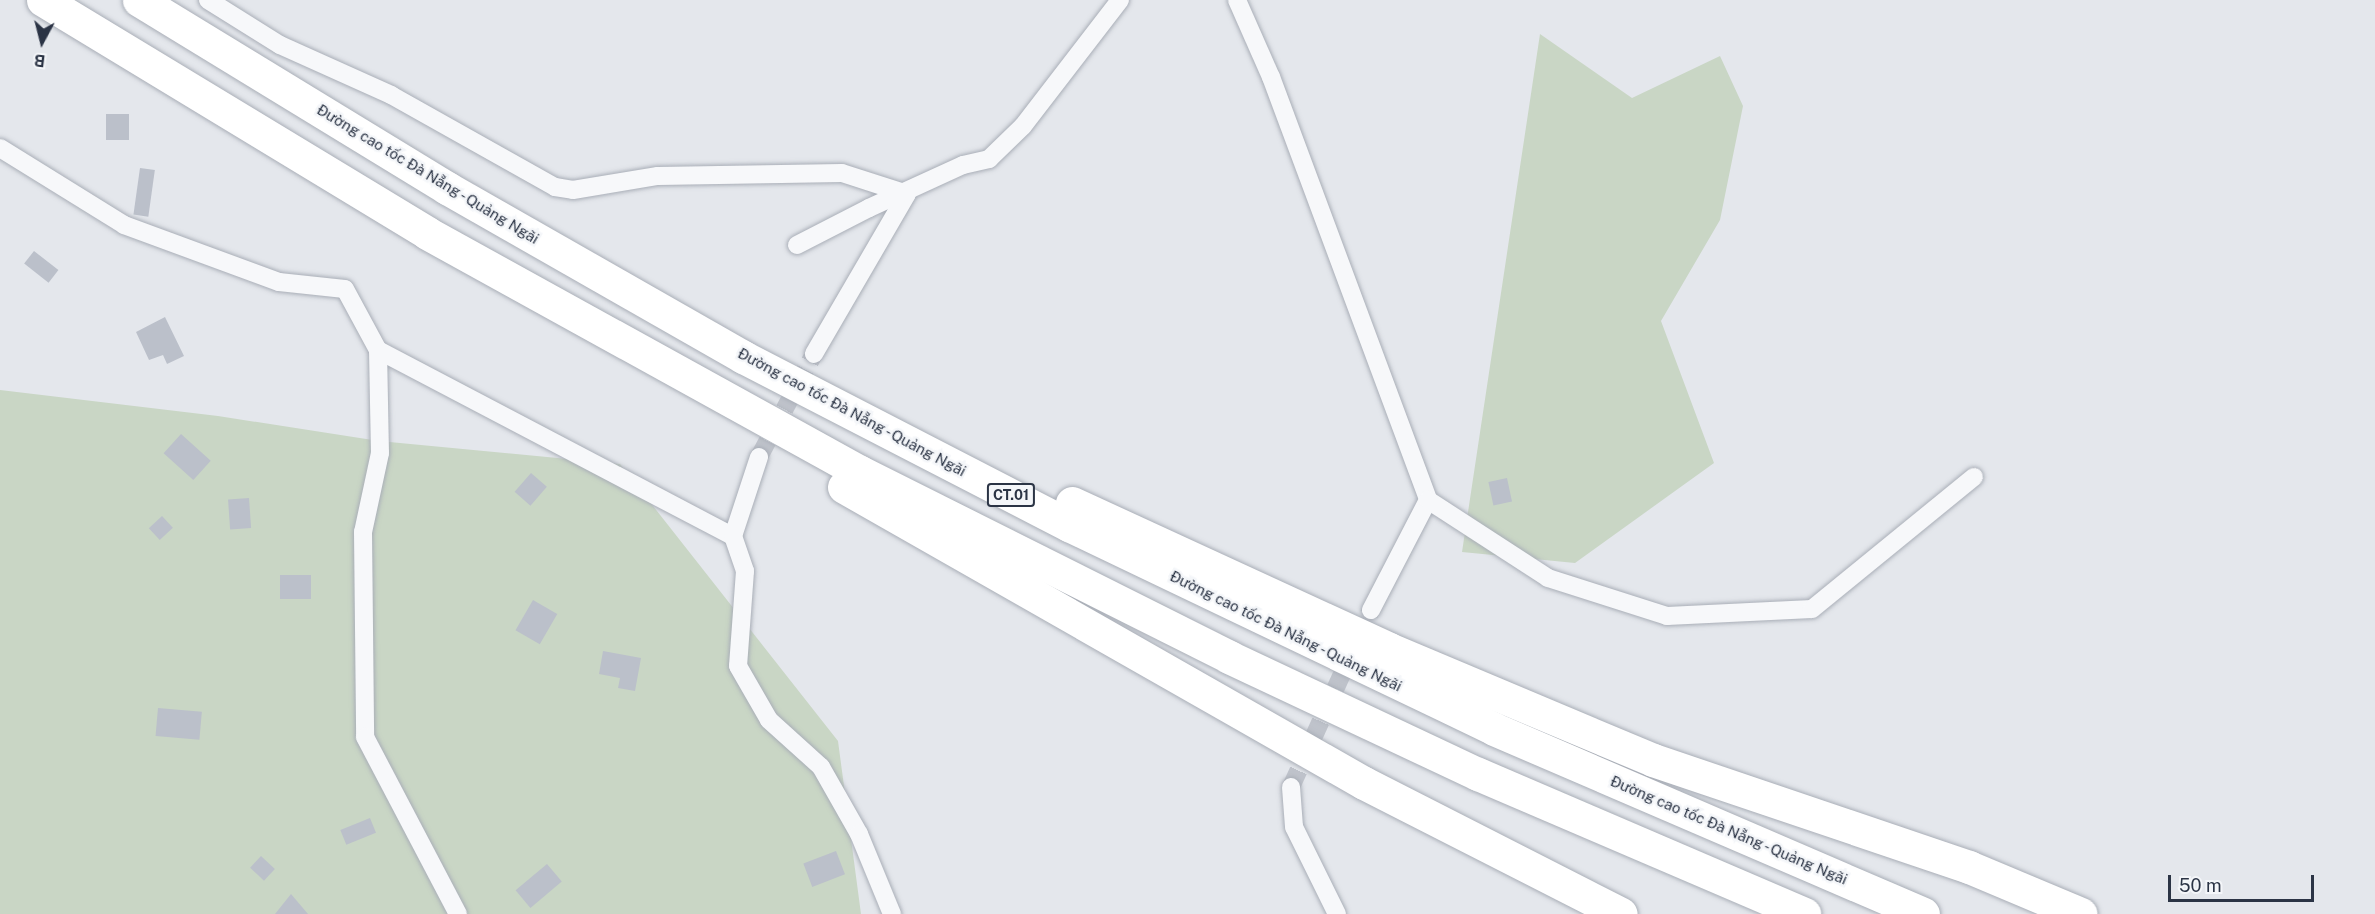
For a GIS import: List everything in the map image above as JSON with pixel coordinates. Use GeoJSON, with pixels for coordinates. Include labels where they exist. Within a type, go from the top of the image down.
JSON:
{"type":"FeatureCollection","features":[{"type":"Feature","properties":{"kind":"highway"},"geometry":{"type":"LineString","coordinates":[[43,0],[427,233],[726,420],[1086,627],[1364,783],[1621,914]]}},
{"type":"Feature","properties":{"kind":"highway","name":"Đường cao tốc Đà Nẵng - Quảng Ngãi"},"geometry":{"type":"LineString","coordinates":[[139,0],[447,188],[743,357],[1247,615],[1494,729],[1923,914]]}},
{"type":"Feature","properties":{"kind":"highway"},"geometry":{"type":"LineString","coordinates":[[427,233],[689,381],[1048,568],[1478,774],[1804,914]]}},
{"type":"Feature","properties":{"kind":"highway"},"geometry":{"type":"LineString","coordinates":[[743,357],[1389,649],[1653,760],[1969,867],[2080,914]]}},
{"type":"Feature","properties":{"kind":"street"},"geometry":{"type":"LineString","coordinates":[[208,0],[280,45],[391,95],[555,187],[573,190],[658,176],[842,173],[907,194]]}},
{"type":"Feature","properties":{"kind":"street"},"geometry":{"type":"LineString","coordinates":[[798,245],[963,165],[989,159],[1023,126],[1120,0]]}},
{"type":"Feature","properties":{"kind":"street"},"geometry":{"type":"LineString","coordinates":[[1238,0],[1271,76],[1428,500],[1548,578],[1667,616],[1812,609],[1974,477]]}},
{"type":"Feature","properties":{"kind":"street"},"geometry":{"type":"LineString","coordinates":[[0,148],[124,225],[279,282],[345,289],[378,350],[380,453],[363,532],[365,737],[458,914]]}},
{"type":"Feature","properties":{"kind":"street"},"geometry":{"type":"LineString","coordinates":[[814,354],[907,194]]}},
{"type":"Feature","properties":{"kind":"street"},"geometry":{"type":"LineString","coordinates":[[378,350],[733,536]]}},
{"type":"Feature","properties":{"kind":"street"},"geometry":{"type":"LineString","coordinates":[[759,457],[733,536],[746,571],[738,666],[769,720],[821,767],[859,834],[892,914]]}},
{"type":"Feature","properties":{"kind":"street"},"geometry":{"type":"LineString","coordinates":[[1371,610],[1428,500]]}},
{"type":"Feature","properties":{"kind":"street"},"geometry":{"type":"LineString","coordinates":[[1291,787],[1294,827],[1336,914]]}},
{"type":"Feature","properties":{"kind":"green space"},"geometry":{"type":"Polygon","coordinates":[[[1540,34],[1632,98],[1720,56],[1743,106],[1720,220],[1661,321],[1714,463],[1575,563],[1462,552],[1540,34]]]}},
{"type":"Feature","properties":{"kind":"green space"},"geometry":{"type":"Polygon","coordinates":[[[0,390],[218,416],[379,441],[620,464],[838,741],[861,914],[0,914],[0,390]]]}},
{"type":"Feature","properties":{"kind":"building"},"geometry":{"type":"Polygon","coordinates":[[[106,114],[129,114],[129,140],[106,140],[106,114]]]}},
{"type":"Feature","properties":{"kind":"building"},"geometry":{"type":"Polygon","coordinates":[[[140,168],[155,170],[148,217],[133,215],[140,168]]]}},
{"type":"Feature","properties":{"kind":"building"},"geometry":{"type":"Polygon","coordinates":[[[34,251],[58,270],[49,283],[24,264],[34,251]]]}},
{"type":"Feature","properties":{"kind":"building"},"geometry":{"type":"Polygon","coordinates":[[[165,317],[184,356],[167,364],[163,355],[149,360],[136,332],[165,317]]]}},
{"type":"Feature","properties":{"kind":"building"},"geometry":{"type":"Polygon","coordinates":[[[181,434],[211,461],[193,480],[164,453],[181,434]]]}},
{"type":"Feature","properties":{"kind":"building"},"geometry":{"type":"Polygon","coordinates":[[[531,473],[547,487],[530,506],[515,492],[531,473]]]}},
{"type":"Feature","properties":{"kind":"building"},"geometry":{"type":"Polygon","coordinates":[[[1507,478],[1512,501],[1493,505],[1488,482],[1507,478]]]}},
{"type":"Feature","properties":{"kind":"building"},"geometry":{"type":"Polygon","coordinates":[[[249,498],[251,528],[230,529],[228,499],[249,498]]]}},
{"type":"Feature","properties":{"kind":"building"},"geometry":{"type":"Polygon","coordinates":[[[162,516],[173,528],[160,540],[149,528],[162,516]]]}},
{"type":"Feature","properties":{"kind":"building"},"geometry":{"type":"Polygon","coordinates":[[[280,575],[311,575],[311,599],[280,599],[280,575]]]}},
{"type":"Feature","properties":{"kind":"building"},"geometry":{"type":"Polygon","coordinates":[[[533,600],[557,614],[540,644],[516,630],[533,600]]]}},
{"type":"Feature","properties":{"kind":"building"},"geometry":{"type":"Polygon","coordinates":[[[603,651],[641,658],[635,691],[618,688],[620,678],[599,674],[603,651]]]}},
{"type":"Feature","properties":{"kind":"building"},"geometry":{"type":"Polygon","coordinates":[[[158,708],[202,712],[199,740],[156,736],[158,708]]]}},
{"type":"Feature","properties":{"kind":"building"},"geometry":{"type":"Polygon","coordinates":[[[370,818],[376,833],[346,845],[340,830],[370,818]]]}},
{"type":"Feature","properties":{"kind":"building"},"geometry":{"type":"Polygon","coordinates":[[[836,851],[845,874],[812,887],[803,864],[836,851]]]}},
{"type":"Feature","properties":{"kind":"building"},"geometry":{"type":"Polygon","coordinates":[[[261,856],[275,869],[264,881],[250,868],[261,856]]]}},
{"type":"Feature","properties":{"kind":"building"},"geometry":{"type":"Polygon","coordinates":[[[547,864],[562,882],[530,908],[516,890],[547,864]]]}},
{"type":"Feature","properties":{"kind":"building"},"geometry":{"type":"Polygon","coordinates":[[[291,894],[308,914],[275,914],[291,894]]]}},
{"type":"Feature","properties":{"kind":"tunnel"},"geometry":{"type":"LineString","coordinates":[[759,457],[814,354]]}},
{"type":"Feature","properties":{"kind":"tunnel"},"geometry":{"type":"LineString","coordinates":[[1291,787],[1371,610]]}}]}
